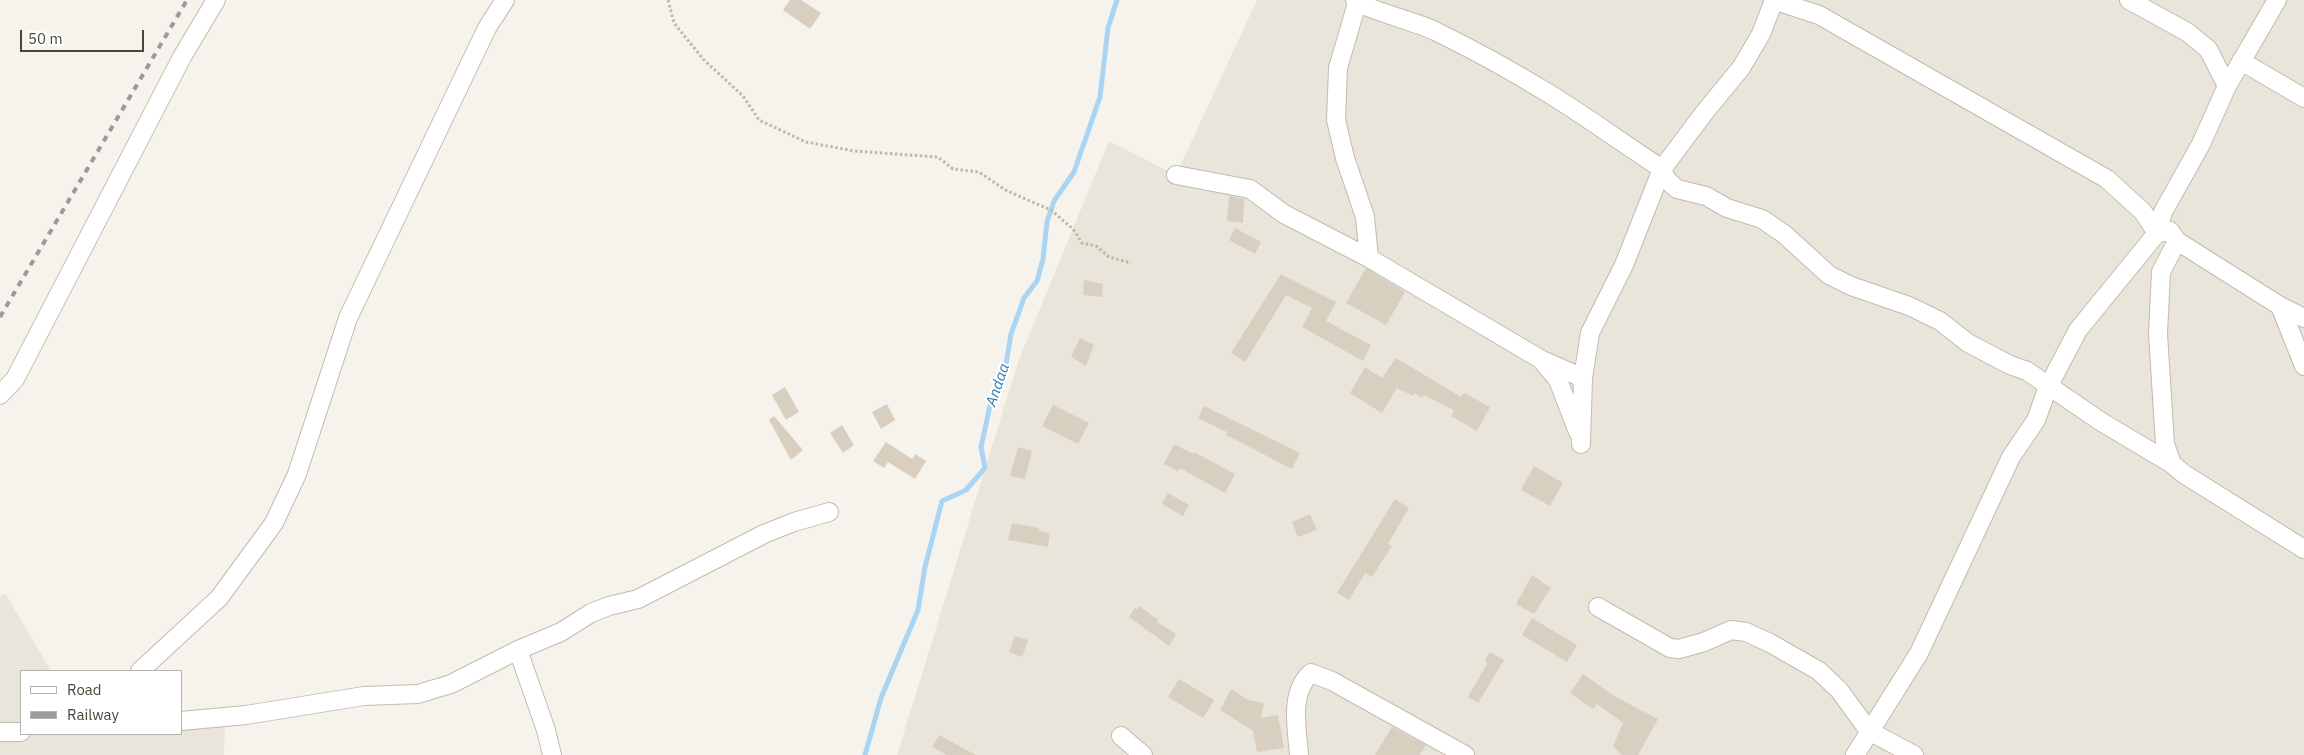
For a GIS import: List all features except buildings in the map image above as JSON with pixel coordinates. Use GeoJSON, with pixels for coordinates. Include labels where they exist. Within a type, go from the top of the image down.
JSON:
{"type":"FeatureCollection","features":[{"type":"Feature","properties":{"kind":"street"},"geometry":{"type":"LineString","coordinates":[[0,395],[15,379],[182,58],[216,0]]}},
{"type":"Feature","properties":{"kind":"street"},"geometry":{"type":"LineString","coordinates":[[141,670],[219,598],[274,523],[297,474],[348,318],[487,28],[505,0]]}},
{"type":"Feature","properties":{"kind":"street"},"geometry":{"type":"LineString","coordinates":[[1542,360],[1558,380],[1573,416],[1581,444],[1583,378],[1590,333],[1624,265],[1662,169],[1741,68],[1761,34],[1774,0],[1819,15],[2106,178],[2143,212],[2157,233]]}},
{"type":"Feature","properties":{"kind":"street"},"geometry":{"type":"LineString","coordinates":[[2130,0],[2187,32],[2208,50],[2227,86]]}},
{"type":"Feature","properties":{"kind":"street"},"geometry":{"type":"LineString","coordinates":[[1855,755],[1919,653],[2010,457],[2036,420],[2048,387],[2078,330],[2157,233],[2163,212],[2201,144],[2227,86],[2277,0]]}},
{"type":"Feature","properties":{"kind":"street"},"geometry":{"type":"LineString","coordinates":[[1369,258],[1365,217],[1345,158],[1336,120],[1338,68],[1356,2],[1421,24],[1484,56],[1550,94],[1662,169],[1667,180],[1678,189],[1706,196],[1727,208],[1769,224],[1784,234],[1829,275],[1850,286],[1909,306],[1940,321],[1968,343],[2010,365],[2027,371],[2048,387],[2304,549]]}},
{"type":"Feature","properties":{"kind":"street"},"geometry":{"type":"LineString","coordinates":[[2241,62],[2304,98]]}},
{"type":"Feature","properties":{"kind":"street"},"geometry":{"type":"LineString","coordinates":[[1176,175],[1250,189],[1284,214],[1369,258],[1542,360],[1583,378]]}},
{"type":"Feature","properties":{"kind":"street"},"geometry":{"type":"LineString","coordinates":[[2157,233],[2170,231],[2177,241],[2280,306],[2304,318]]}},
{"type":"Feature","properties":{"kind":"street"},"geometry":{"type":"LineString","coordinates":[[2172,464],[2165,444],[2158,334],[2161,272],[2177,241]]}},
{"type":"Feature","properties":{"kind":"street"},"geometry":{"type":"LineString","coordinates":[[2280,306],[2304,366]]}},
{"type":"Feature","properties":{"kind":"street"},"geometry":{"type":"LineString","coordinates":[[182,721],[246,714],[364,696],[418,694],[451,684],[518,650],[561,632],[591,612],[638,599],[764,534],[794,522],[829,512]]}},
{"type":"Feature","properties":{"kind":"street"},"geometry":{"type":"LineString","coordinates":[[1598,607],[1670,648],[1678,649],[1704,642],[1731,630],[1746,632],[1770,643],[1819,671],[1839,690],[1869,731],[1914,755]]}},
{"type":"Feature","properties":{"kind":"street"},"geometry":{"type":"LineString","coordinates":[[518,650],[546,730],[552,755]]}},
{"type":"Feature","properties":{"kind":"street"},"geometry":{"type":"LineString","coordinates":[[1299,755],[1297,696],[1304,680],[1311,673],[1332,681],[1465,755]]}},
{"type":"Feature","properties":{"kind":"street"},"geometry":{"type":"LineString","coordinates":[[0,732],[20,732]]}},
{"type":"Feature","properties":{"kind":"street"},"geometry":{"type":"LineString","coordinates":[[1121,736],[1143,755]]}},
{"type":"Feature","properties":{"kind":"path"},"geometry":{"type":"LineString","coordinates":[[668,0],[674,23],[704,60],[743,96],[758,120],[806,142],[854,151],[938,157],[953,169],[978,172],[1007,190],[1051,210],[1073,229],[1082,243],[1096,246],[1109,257],[1131,264]]}},
{"type":"Feature","properties":{"kind":"shaded area"},"geometry":{"type":"Polygon","coordinates":[[[1257,0],[2304,0],[2304,755],[897,755],[1018,362],[1109,141],[1176,175],[1257,0]]]}},
{"type":"Feature","properties":{"kind":"shaded area"},"geometry":{"type":"Polygon","coordinates":[[[5,593],[50,670],[20,670],[20,735],[182,735],[182,721],[225,717],[224,755],[0,755],[0,596],[5,593]]]}},
{"type":"Feature","properties":{"kind":"waterway","name":"Andaa"},"geometry":{"type":"LineString","coordinates":[[865,755],[881,698],[918,610],[925,567],[942,501],[966,490],[985,468],[981,447],[991,401],[1006,364],[1011,334],[1024,298],[1037,281],[1043,259],[1047,222],[1054,201],[1074,172],[1100,97],[1108,28],[1117,0]]}},
{"type":"Feature","properties":{"kind":"railway"},"geometry":{"type":"LineString","coordinates":[[0,317],[187,0]]}}]}
